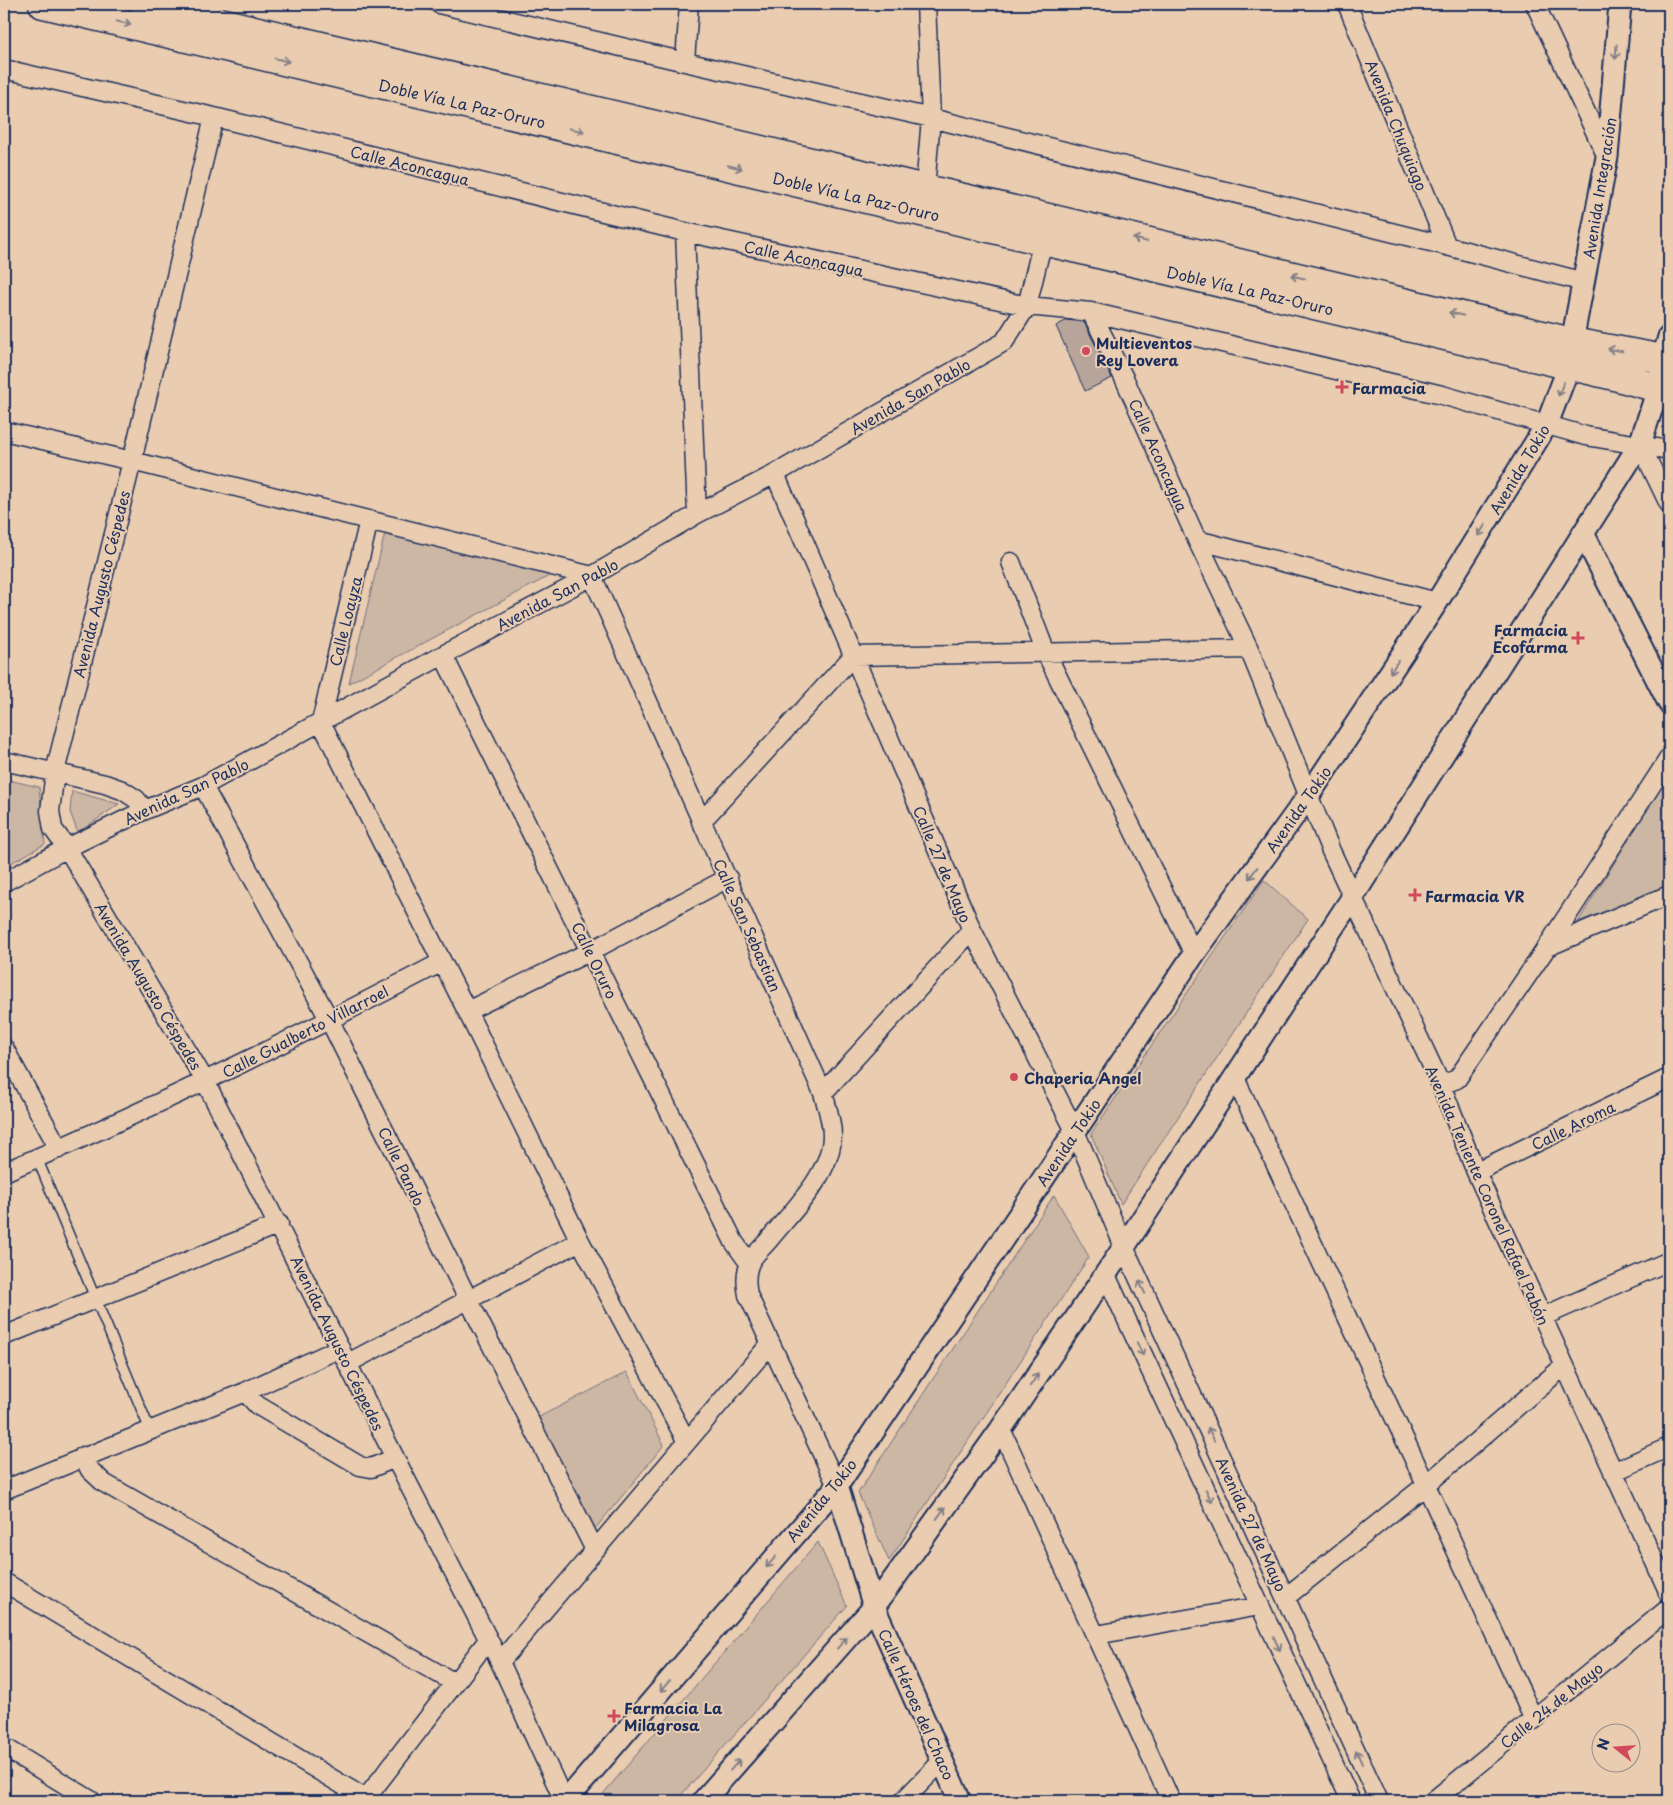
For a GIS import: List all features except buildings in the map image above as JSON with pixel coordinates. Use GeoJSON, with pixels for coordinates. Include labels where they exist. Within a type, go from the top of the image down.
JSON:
{"type":"FeatureCollection","features":[{"type":"Feature","properties":{"kind":"highway","name":"Doble Vía La Paz-Oruro"},"geometry":{"type":"LineString","coordinates":[[43,4],[1043,240],[1571,354],[1667,352]]}},
{"type":"Feature","properties":{"kind":"highway","name":"Doble Vía La Paz-Oruro"},"geometry":{"type":"LineString","coordinates":[[144,4],[925,189],[1571,354],[1664,390]]}},
{"type":"Feature","properties":{"kind":"street"},"geometry":{"type":"LineString","coordinates":[[439,4],[930,118],[1447,246],[1584,282]]}},
{"type":"Feature","properties":{"kind":"street"},"geometry":{"type":"LineString","coordinates":[[684,62],[689,4]]}},
{"type":"Feature","properties":{"kind":"street"},"geometry":{"type":"LineString","coordinates":[[925,189],[930,118],[926,4]]}},
{"type":"Feature","properties":{"kind":"street","name":"Avenida Chuquiago"},"geometry":{"type":"LineString","coordinates":[[1347,4],[1447,246]]}},
{"type":"Feature","properties":{"kind":"street"},"geometry":{"type":"LineString","coordinates":[[1535,4],[1607,157]]}},
{"type":"Feature","properties":{"kind":"street","name":"Avenida Integración"},"geometry":{"type":"LineString","coordinates":[[1571,354],[1607,157],[1620,4]]}},
{"type":"Feature","properties":{"kind":"street","name":"Calle Aconcagua"},"geometry":{"type":"LineString","coordinates":[[4,68],[214,117],[685,232],[1027,306],[1091,312],[1125,380],[1197,540],[1249,648],[1308,795]]}},
{"type":"Feature","properties":{"kind":"street","name":"Avenida Augusto Céspedes"},"geometry":{"type":"LineString","coordinates":[[214,117],[55,772],[50,811],[53,829],[67,848],[205,1081],[500,1662],[565,1801]]}},
{"type":"Feature","properties":{"kind":"street"},"geometry":{"type":"LineString","coordinates":[[685,232],[698,514]]}},
{"type":"Feature","properties":{"kind":"street","name":"Avenida San Pablo"},"geometry":{"type":"LineString","coordinates":[[4,882],[67,848],[145,810],[204,786],[592,576],[698,514],[775,474],[1004,342],[1027,306],[1043,240]]}},
{"type":"Feature","properties":{"kind":"street"},"geometry":{"type":"LineString","coordinates":[[1091,312],[1442,395],[1586,436],[1669,450]]}},
{"type":"Feature","properties":{"kind":"street"},"geometry":{"type":"LineString","coordinates":[[703,1801],[874,1607],[1001,1430],[1124,1247],[1352,898],[1640,444],[1664,390],[1667,352]]}},
{"type":"Feature","properties":{"kind":"street","name":"Avenida Tokio"},"geometry":{"type":"LineString","coordinates":[[565,1801],[837,1486],[1194,954],[1308,795],[1437,602],[1547,424],[1571,354]]}},
{"type":"Feature","properties":{"kind":"street"},"geometry":{"type":"LineString","coordinates":[[4,431],[132,461],[592,576]]}},
{"type":"Feature","properties":{"kind":"street"},"geometry":{"type":"LineString","coordinates":[[1640,444],[1669,504]]}},
{"type":"Feature","properties":{"kind":"street","name":"Calle 27 de Mayo"},"geometry":{"type":"LineString","coordinates":[[775,474],[972,930],[1075,1131],[1124,1247]]}},
{"type":"Feature","properties":{"kind":"street","name":"Calle Loayza"},"geometry":{"type":"LineString","coordinates":[[321,722],[370,520]]}},
{"type":"Feature","properties":{"kind":"street"},"geometry":{"type":"LineString","coordinates":[[1583,533],[1669,703]]}},
{"type":"Feature","properties":{"kind":"street"},"geometry":{"type":"LineString","coordinates":[[1197,540],[1437,602]]}},
{"type":"Feature","properties":{"kind":"street"},"geometry":{"type":"LineString","coordinates":[[1010,562],[1046,653],[1194,954]]}},
{"type":"Feature","properties":{"kind":"street","name":"Calle San Sebastian"},"geometry":{"type":"LineString","coordinates":[[592,576],[700,822],[728,878],[823,1094],[830,1116],[832,1134],[830,1152],[825,1167],[749,1263]]}},
{"type":"Feature","properties":{"kind":"street"},"geometry":{"type":"LineString","coordinates":[[700,822],[853,656],[1249,648]]}},
{"type":"Feature","properties":{"kind":"street","name":"Calle Oruro"},"geometry":{"type":"LineString","coordinates":[[443,655],[734,1242],[749,1263]]}},
{"type":"Feature","properties":{"kind":"street"},"geometry":{"type":"LineString","coordinates":[[321,722],[467,1011],[580,1241],[687,1442]]}},
{"type":"Feature","properties":{"kind":"street"},"geometry":{"type":"LineString","coordinates":[[1441,1085],[1457,1079],[1546,947],[1669,758]]}},
{"type":"Feature","properties":{"kind":"street"},"geometry":{"type":"LineString","coordinates":[[4,761],[105,784],[122,790],[136,799],[145,810]]}},
{"type":"Feature","properties":{"kind":"street","name":"Calle Pando"},"geometry":{"type":"LineString","coordinates":[[204,786],[330,1020],[595,1550]]}},
{"type":"Feature","properties":{"kind":"street","name":"Avenida Teniente Coronel Rafael Pabón"},"geometry":{"type":"LineString","coordinates":[[1308,795],[1331,852],[1441,1085],[1476,1172],[1669,1593]]}},
{"type":"Feature","properties":{"kind":"street"},"geometry":{"type":"LineString","coordinates":[[467,1011],[591,951],[728,878]]}},
{"type":"Feature","properties":{"kind":"street"},"geometry":{"type":"LineString","coordinates":[[1546,947],[1669,896]]}},
{"type":"Feature","properties":{"kind":"street"},"geometry":{"type":"LineString","coordinates":[[823,1094],[972,930]]}},
{"type":"Feature","properties":{"kind":"street","name":"Calle Gualberto Villarroel"},"geometry":{"type":"LineString","coordinates":[[4,1172],[59,1149],[205,1081],[330,1020],[442,962]]}},
{"type":"Feature","properties":{"kind":"street"},"geometry":{"type":"LineString","coordinates":[[4,1048],[59,1149]]}},
{"type":"Feature","properties":{"kind":"street"},"geometry":{"type":"LineString","coordinates":[[1235,1078],[1534,1720]]}},
{"type":"Feature","properties":{"kind":"street","name":"Calle Aroma"},"geometry":{"type":"LineString","coordinates":[[1476,1172],[1669,1078]]}},
{"type":"Feature","properties":{"kind":"street"},"geometry":{"type":"LineString","coordinates":[[4,1336],[278,1224]]}},
{"type":"Feature","properties":{"kind":"street"},"geometry":{"type":"LineString","coordinates":[[4,1490],[83,1456],[344,1355],[468,1299],[580,1241]]}},
{"type":"Feature","properties":{"kind":"street","name":"Avenida 27 de Mayo"},"geometry":{"type":"LineString","coordinates":[[1124,1247],[1379,1801]]}},
{"type":"Feature","properties":{"kind":"street"},"geometry":{"type":"LineString","coordinates":[[1542,1317],[1669,1261]]}},
{"type":"Feature","properties":{"kind":"street"},"geometry":{"type":"LineString","coordinates":[[749,1263],[746,1282],[748,1295],[837,1486]]}},
{"type":"Feature","properties":{"kind":"street","name":"Avenida 27 de Mayo"},"geometry":{"type":"LineString","coordinates":[[1105,1273],[1351,1801]]}},
{"type":"Feature","properties":{"kind":"street"},"geometry":{"type":"LineString","coordinates":[[500,1662],[770,1344]]}},
{"type":"Feature","properties":{"kind":"street"},"geometry":{"type":"LineString","coordinates":[[1286,1597],[1426,1485],[1564,1366]]}},
{"type":"Feature","properties":{"kind":"street"},"geometry":{"type":"LineString","coordinates":[[245,1392],[256,1405],[360,1466],[371,1468],[395,1458]]}},
{"type":"Feature","properties":{"kind":"street"},"geometry":{"type":"LineString","coordinates":[[1001,1430],[1171,1801]]}},
{"type":"Feature","properties":{"kind":"street"},"geometry":{"type":"LineString","coordinates":[[1613,1472],[1669,1447]]}},
{"type":"Feature","properties":{"kind":"street"},"geometry":{"type":"LineString","coordinates":[[83,1456],[90,1470],[104,1483],[455,1683]]}},
{"type":"Feature","properties":{"kind":"street","name":"Calle Héroes del Chaco"},"geometry":{"type":"LineString","coordinates":[[837,1486],[874,1607],[960,1801]]}},
{"type":"Feature","properties":{"kind":"street"},"geometry":{"type":"LineString","coordinates":[[4,1582],[365,1800],[488,1640]]}},
{"type":"Feature","properties":{"kind":"street"},"geometry":{"type":"LineString","coordinates":[[1096,1635],[1260,1606]]}},
{"type":"Feature","properties":{"kind":"street","name":"Calle 24 de Mayo"},"geometry":{"type":"LineString","coordinates":[[1433,1801],[1669,1608]]}},
{"type":"Feature","properties":{"kind":"street"},"geometry":{"type":"LineString","coordinates":[[4,1747],[92,1801]]}},
{"type":"Feature","properties":{"kind":"street"},"geometry":{"type":"LineString","coordinates":[[903,1801],[942,1760]]}},
{"type":"Feature","properties":{"kind":"lane"},"geometry":{"type":"LineString","coordinates":[[37,1158],[150,1430]]}},
{"type":"Feature","properties":{"kind":"shaded area"},"geometry":{"type":"Polygon","coordinates":[[[385,533],[551,575],[349,683],[385,533]]]}},
{"type":"Feature","properties":{"kind":"shaded area"},"geometry":{"type":"Polygon","coordinates":[[[4,779],[39,787],[45,844],[4,867],[4,779]]]}},
{"type":"Feature","properties":{"kind":"shaded area"},"geometry":{"type":"Polygon","coordinates":[[[1665,780],[1669,781],[1669,886],[1578,922],[1665,780]]]}},
{"type":"Feature","properties":{"kind":"shaded area"},"geometry":{"type":"Polygon","coordinates":[[[72,791],[119,804],[78,833],[70,812],[72,791]]]}},
{"type":"Feature","properties":{"kind":"shaded area"},"geometry":{"type":"Polygon","coordinates":[[[1264,880],[1308,919],[1121,1204],[1091,1134],[1264,880]]]}},
{"type":"Feature","properties":{"kind":"shaded area"},"geometry":{"type":"Polygon","coordinates":[[[1054,1195],[1089,1257],[889,1561],[858,1493],[1054,1195]]]}},
{"type":"Feature","properties":{"kind":"shaded area"},"geometry":{"type":"Polygon","coordinates":[[[627,1372],[664,1445],[595,1529],[589,1528],[535,1419],[627,1372]]]}},
{"type":"Feature","properties":{"kind":"shaded area"},"geometry":{"type":"Polygon","coordinates":[[[818,1542],[847,1606],[676,1801],[597,1801],[818,1542]]]}},
{"type":"Feature","properties":{"kind":"place","name":"Multieventos Rey Lovera"},"geometry":{"type":"Point","coordinates":[1086,351]}},
{"type":"Feature","properties":{"kind":"place","name":"Farmacia"},"geometry":{"type":"Point","coordinates":[1342,387]}},
{"type":"Feature","properties":{"kind":"place","name":"Farmacia Ecofarma"},"geometry":{"type":"Point","coordinates":[1578,638]}},
{"type":"Feature","properties":{"kind":"place","name":"Farmacia VR"},"geometry":{"type":"Point","coordinates":[1415,895]}},
{"type":"Feature","properties":{"kind":"place","name":"Chaperia Angel"},"geometry":{"type":"Point","coordinates":[1014,1077]}},
{"type":"Feature","properties":{"kind":"place","name":"Farmacia La Milagrosa"},"geometry":{"type":"Point","coordinates":[614,1716]}}]}
